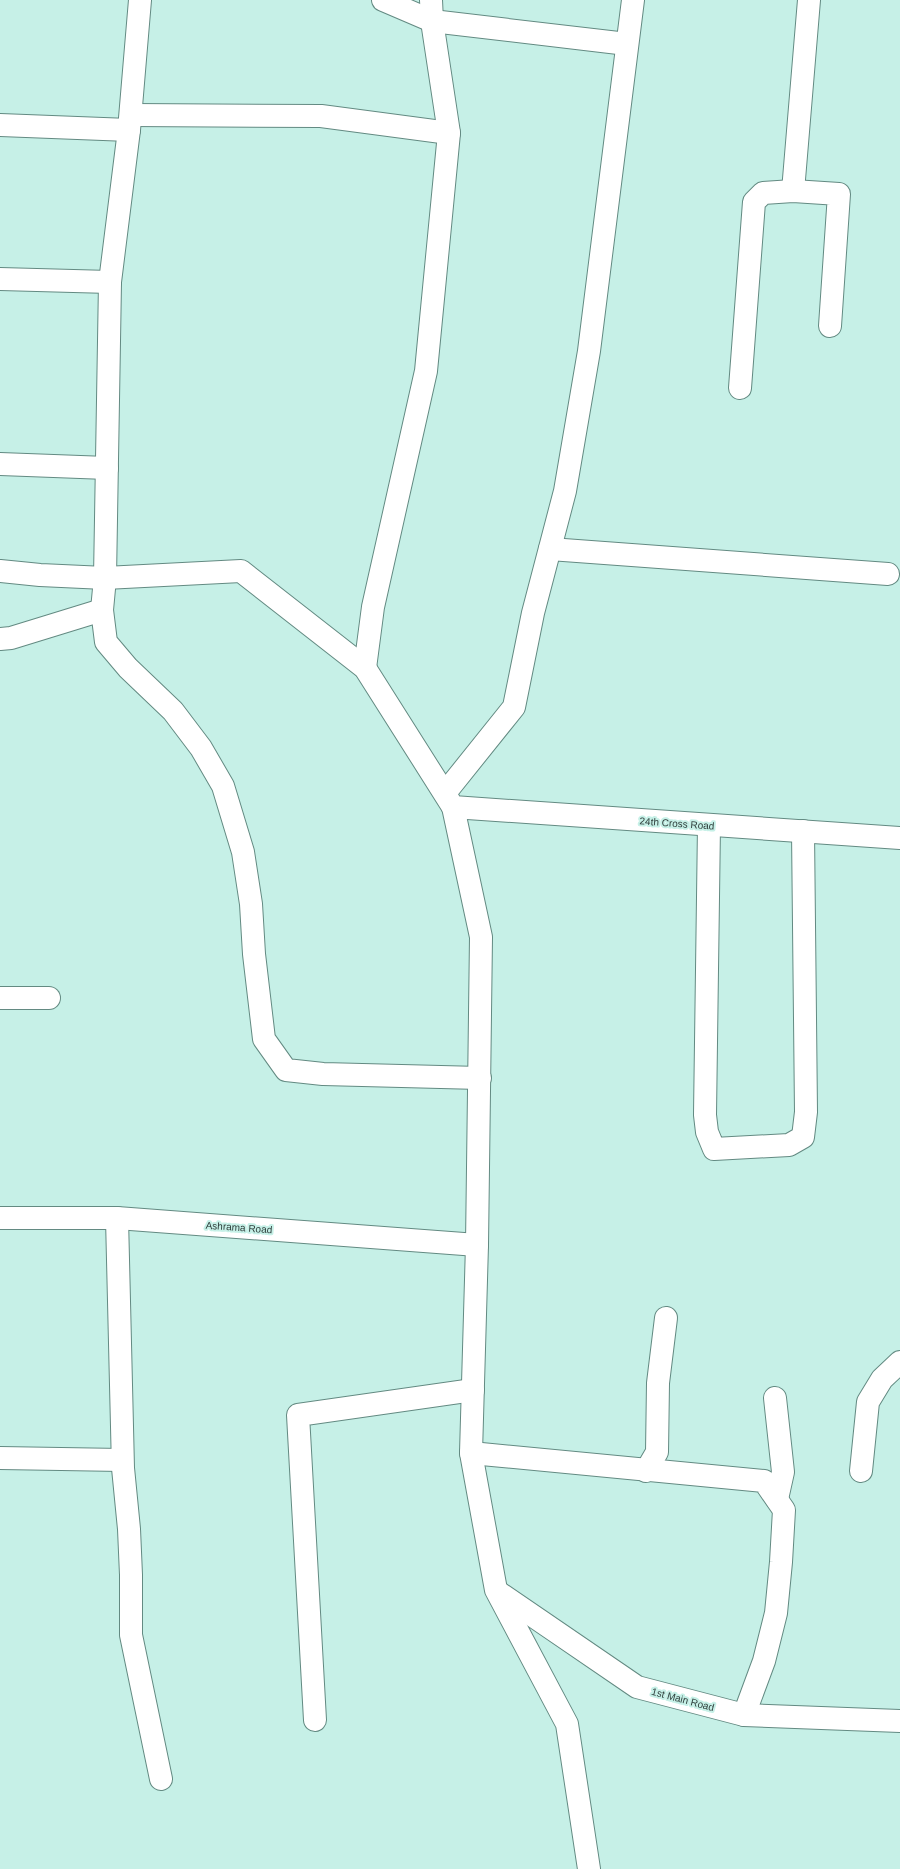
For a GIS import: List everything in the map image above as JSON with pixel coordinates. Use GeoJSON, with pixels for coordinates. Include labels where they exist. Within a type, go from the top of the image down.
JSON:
{"type":"FeatureCollection","features":[{"type":"Feature","properties":{"kind":"street"},"geometry":{"type":"LineString","coordinates":[[140,0],[130,123],[110,282],[105,578],[102,610],[106,642],[128,668],[173,711],[201,748],[223,786],[243,852],[251,904],[254,954],[264,1038],[286,1070],[323,1074],[480,1078]]}},
{"type":"Feature","properties":{"kind":"street"},"geometry":{"type":"LineString","coordinates":[[383,0],[432,22],[628,44]]}},
{"type":"Feature","properties":{"kind":"street"},"geometry":{"type":"LineString","coordinates":[[365,668],[373,607],[426,371],[449,133],[432,22],[431,0]]}},
{"type":"Feature","properties":{"kind":"street"},"geometry":{"type":"LineString","coordinates":[[449,800],[514,707],[532,613],[565,491],[589,351],[633,0]]}},
{"type":"Feature","properties":{"kind":"street"},"geometry":{"type":"LineString","coordinates":[[793,191],[809,0]]}},
{"type":"Feature","properties":{"kind":"street"},"geometry":{"type":"LineString","coordinates":[[0,125],[130,123],[321,116],[449,133]]}},
{"type":"Feature","properties":{"kind":"street"},"geometry":{"type":"LineString","coordinates":[[740,388],[754,202],[763,193],[793,191],[838,194],[830,326]]}},
{"type":"Feature","properties":{"kind":"street"},"geometry":{"type":"LineString","coordinates":[[0,279],[110,282]]}},
{"type":"Feature","properties":{"kind":"street"},"geometry":{"type":"LineString","coordinates":[[0,464],[106,468]]}},
{"type":"Feature","properties":{"kind":"street"},"geometry":{"type":"LineString","coordinates":[[550,549],[888,574]]}},
{"type":"Feature","properties":{"kind":"street"},"geometry":{"type":"LineString","coordinates":[[0,571],[40,575],[105,578],[241,571],[365,668],[449,800],[480,937],[478,1245],[471,1453],[496,1590],[567,1724],[589,1869]]}},
{"type":"Feature","properties":{"kind":"street"},"geometry":{"type":"LineString","coordinates":[[0,639],[11,638],[102,610]]}},
{"type":"Feature","properties":{"kind":"street","name":"24th Cross Road"},"geometry":{"type":"LineString","coordinates":[[449,800],[709,825],[900,838]]}},
{"type":"Feature","properties":{"kind":"street"},"geometry":{"type":"LineString","coordinates":[[709,825],[705,1115],[707,1132],[714,1149],[789,1145],[804,1137],[806,1112],[803,831]]}},
{"type":"Feature","properties":{"kind":"street"},"geometry":{"type":"LineString","coordinates":[[0,998],[49,998]]}},
{"type":"Feature","properties":{"kind":"street","name":"Ashrama Road"},"geometry":{"type":"LineString","coordinates":[[0,1218],[117,1218],[478,1245]]}},
{"type":"Feature","properties":{"kind":"street"},"geometry":{"type":"LineString","coordinates":[[117,1218],[122,1460],[129,1529],[132,1604],[131,1635],[161,1779]]}},
{"type":"Feature","properties":{"kind":"street"},"geometry":{"type":"LineString","coordinates":[[646,1471],[657,1452],[658,1383],[666,1318]]}},
{"type":"Feature","properties":{"kind":"street"},"geometry":{"type":"LineString","coordinates":[[861,1471],[868,1402],[882,1379],[900,1362]]}},
{"type":"Feature","properties":{"kind":"street"},"geometry":{"type":"LineString","coordinates":[[315,1720],[298,1415],[473,1390]]}},
{"type":"Feature","properties":{"kind":"street"},"geometry":{"type":"LineString","coordinates":[[775,1398],[783,1472],[776,1499]]}},
{"type":"Feature","properties":{"kind":"street"},"geometry":{"type":"LineString","coordinates":[[471,1453],[646,1471],[764,1481],[784,1510],[781,1562],[776,1613],[764,1661],[744,1716]]}},
{"type":"Feature","properties":{"kind":"street"},"geometry":{"type":"LineString","coordinates":[[0,1458],[122,1460]]}},
{"type":"Feature","properties":{"kind":"street","name":"1st Main Road"},"geometry":{"type":"LineString","coordinates":[[496,1590],[637,1687],[744,1716],[900,1721]]}}]}
